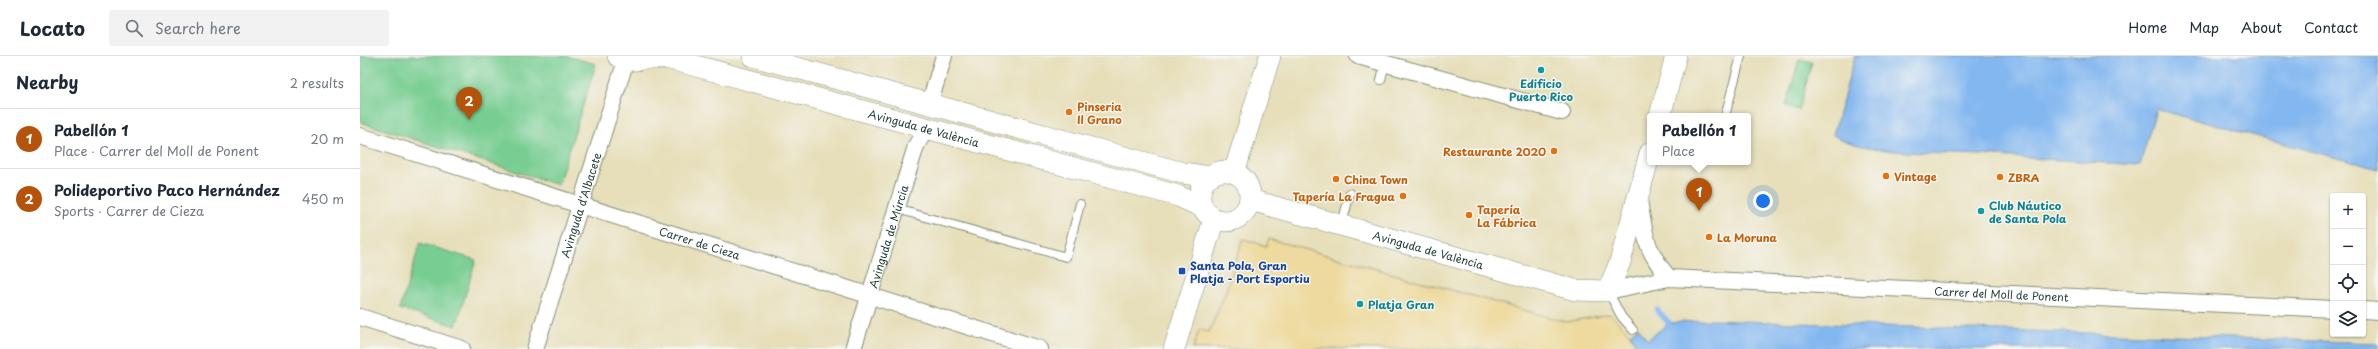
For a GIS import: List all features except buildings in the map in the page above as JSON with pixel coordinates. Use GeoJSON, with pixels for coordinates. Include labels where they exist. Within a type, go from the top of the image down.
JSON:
{"type":"FeatureCollection","features":[{"type":"Feature","properties":{"kind":"street","name":"Avinguda de València"},"geometry":{"type":"LineString","coordinates":[[753,56],[1183,173],[1210,177]]}},
{"type":"Feature","properties":{"kind":"street"},"geometry":{"type":"LineString","coordinates":[[929,105],[944,56]]}},
{"type":"Feature","properties":{"kind":"street"},"geometry":{"type":"LineString","coordinates":[[1234,173],[1270,56]]}},
{"type":"Feature","properties":{"kind":"street"},"geometry":{"type":"LineString","coordinates":[[1358,56],[1396,62],[1562,112]]}},
{"type":"Feature","properties":{"kind":"street"},"geometry":{"type":"LineString","coordinates":[[1663,113],[1676,56]]}},
{"type":"Feature","properties":{"kind":"street","name":"Avinguda de València"},"geometry":{"type":"LineString","coordinates":[[633,58],[670,59],[931,128],[1178,196],[1208,213]]}},
{"type":"Feature","properties":{"kind":"street","name":"Avinguda d'Albacete"},"geometry":{"type":"LineString","coordinates":[[535,349],[580,206],[633,58]]}},
{"type":"Feature","properties":{"kind":"street","name":"Avinguda de Múrcia"},"geometry":{"type":"LineString","coordinates":[[853,349],[916,146],[921,138],[931,128]]}},
{"type":"Feature","properties":{"kind":"street","name":"Carrer de Cieza"},"geometry":{"type":"LineString","coordinates":[[360,136],[1040,349]]}},
{"type":"Feature","properties":{"kind":"street"},"geometry":{"type":"LineString","coordinates":[[1608,291],[1620,262],[1647,164]]}},
{"type":"Feature","properties":{"kind":"street"},"geometry":{"type":"LineString","coordinates":[[1174,349],[1208,213],[1201,191],[1210,177],[1221,172],[1234,173],[1246,184],[1250,200],[1245,211],[1238,218],[1223,221],[1208,213]]}},
{"type":"Feature","properties":{"kind":"street"},"geometry":{"type":"LineString","coordinates":[[1638,197],[1648,248],[1654,260],[1669,278]]}},
{"type":"Feature","properties":{"kind":"street","name":"Avinguda de València"},"geometry":{"type":"LineString","coordinates":[[1250,200],[1342,224],[1575,290],[1608,291]]}},
{"type":"Feature","properties":{"kind":"street","name":"Carrer del Moll de Ponent"},"geometry":{"type":"LineString","coordinates":[[1608,291],[1669,278],[2330,309]]}},
{"type":"Feature","properties":{"kind":"street"},"geometry":{"type":"LineString","coordinates":[[2366,310],[2378,311]]}},
{"type":"Feature","properties":{"kind":"street"},"geometry":{"type":"LineString","coordinates":[[360,317],[462,349]]}},
{"type":"Feature","properties":{"kind":"lane"},"geometry":{"type":"LineString","coordinates":[[1726,113],[1741,56]]}},
{"type":"Feature","properties":{"kind":"lane"},"geometry":{"type":"LineString","coordinates":[[1380,80],[1396,62]]}},
{"type":"Feature","properties":{"kind":"lane"},"geometry":{"type":"LineString","coordinates":[[1342,224],[1350,193]]}},
{"type":"Feature","properties":{"kind":"lane"},"geometry":{"type":"LineString","coordinates":[[897,209],[1066,257],[1080,204]]}},
{"type":"Feature","properties":{"kind":"lane"},"geometry":{"type":"LineString","coordinates":[[1608,291],[1620,316],[1633,330]]}},
{"type":"Feature","properties":{"kind":"green space"},"geometry":{"type":"Polygon","coordinates":[[[360,56],[566,56],[596,64],[558,185],[360,122],[360,56]]]}},
{"type":"Feature","properties":{"kind":"green space"},"geometry":{"type":"Polygon","coordinates":[[[1799,59],[1812,62],[1799,110],[1786,106],[1799,59]]]}},
{"type":"Feature","properties":{"kind":"green space"},"geometry":{"type":"Polygon","coordinates":[[[420,243],[476,260],[456,326],[400,309],[420,243]]]}},
{"type":"Feature","properties":{"kind":"sand","name":"Platja Gran"},"geometry":{"type":"Polygon","coordinates":[[[1243,239],[1266,246],[1269,239],[1566,322],[1610,314],[1630,334],[1638,349],[1193,349],[1199,330],[1209,332],[1225,294],[1243,239]]]}},
{"type":"Feature","properties":{"kind":"water"},"geometry":{"type":"Polygon","coordinates":[[[1855,56],[2378,56],[2378,169],[2156,109],[2140,165],[1904,152],[1864,146],[1847,142],[1833,135],[1855,56]]]}},
{"type":"Feature","properties":{"kind":"water"},"geometry":{"type":"Polygon","coordinates":[[[1710,320],[2378,343],[2378,349],[1638,349],[1630,334],[1638,327],[1647,340],[1669,323],[1710,320]]]}},
{"type":"Feature","properties":{"kind":"waterway"},"geometry":{"type":"LineString","coordinates":[[1657,310],[1669,323]]}},
{"type":"Feature","properties":{"kind":"place","name":"Edificio Puerto Rico"},"geometry":{"type":"Point","coordinates":[1541,70]}},
{"type":"Feature","properties":{"kind":"place","name":"Pinseria Il Grano"},"geometry":{"type":"Point","coordinates":[1069,112]}},
{"type":"Feature","properties":{"kind":"place","name":"Polideportivo Paco Hernández"},"geometry":{"type":"Point","coordinates":[469,120]}},
{"type":"Feature","properties":{"kind":"place","name":"Restaurante 2020"},"geometry":{"type":"Point","coordinates":[1554,151]}},
{"type":"Feature","properties":{"kind":"place","name":"Vintage"},"geometry":{"type":"Point","coordinates":[1886,176]}},
{"type":"Feature","properties":{"kind":"place","name":"ZBRA"},"geometry":{"type":"Point","coordinates":[2000,177]}},
{"type":"Feature","properties":{"kind":"place","name":"China Town"},"geometry":{"type":"Point","coordinates":[1336,179]}},
{"type":"Feature","properties":{"kind":"place","name":"Tapería La Fragua"},"geometry":{"type":"Point","coordinates":[1403,196]}},
{"type":"Feature","properties":{"kind":"place","name":"Pabellón 1"},"geometry":{"type":"Point","coordinates":[1699,211]}},
{"type":"Feature","properties":{"kind":"place","name":"Club Náutico de Santa Pola"},"geometry":{"type":"Point","coordinates":[1981,211]}},
{"type":"Feature","properties":{"kind":"place","name":"Tapería La Fábrica"},"geometry":{"type":"Point","coordinates":[1469,215]}},
{"type":"Feature","properties":{"kind":"place","name":"La Moruna"},"geometry":{"type":"Point","coordinates":[1709,237]}},
{"type":"Feature","properties":{"kind":"place","name":"Santa Pola, Gran Platja - Port Esportiu"},"geometry":{"type":"Point","coordinates":[1182,271]}},
{"type":"Feature","properties":{"kind":"place","name":"Platja Gran"},"geometry":{"type":"Point","coordinates":[1360,304]}}]}
